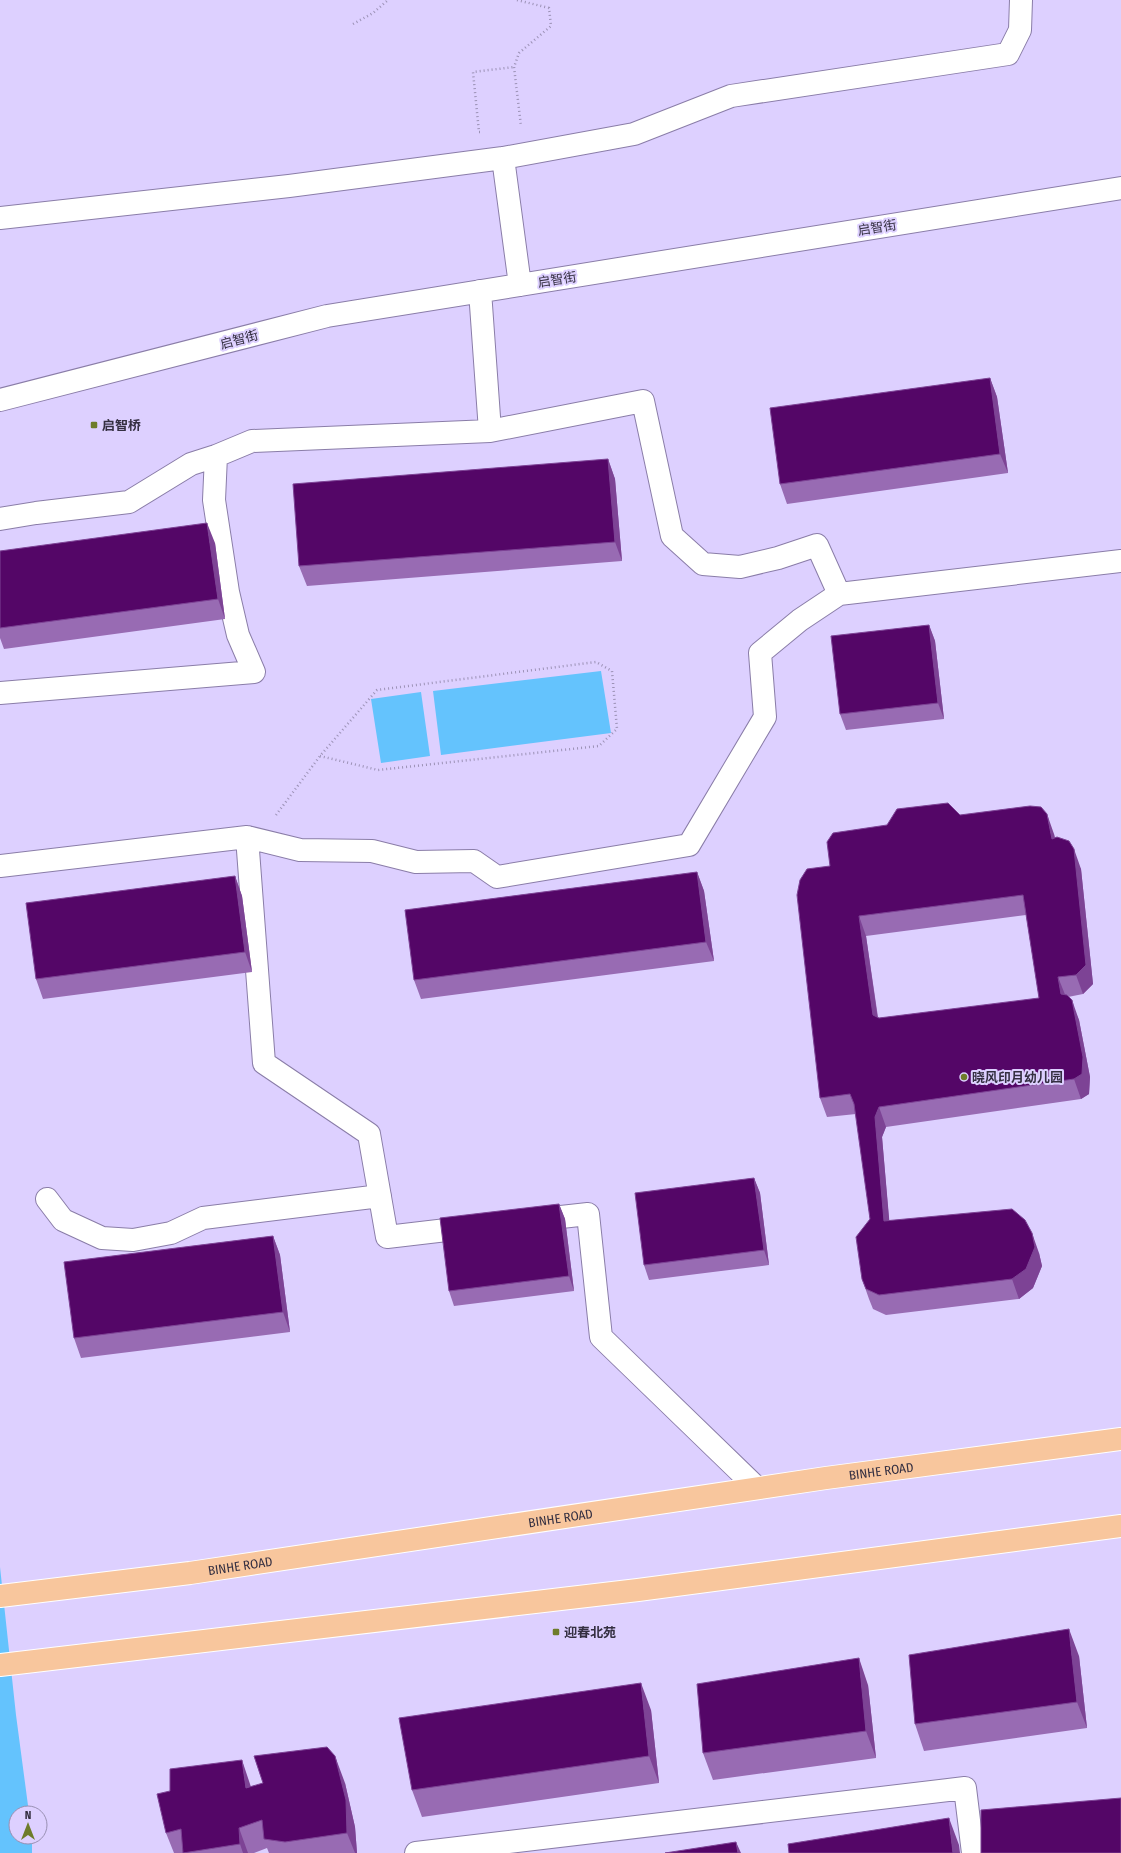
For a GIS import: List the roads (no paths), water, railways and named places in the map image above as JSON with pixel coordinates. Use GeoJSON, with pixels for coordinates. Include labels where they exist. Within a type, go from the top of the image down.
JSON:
{"type":"FeatureCollection","features":[{"type":"Feature","properties":{"kind":"main road","name":"BINHE ROAD"},"geometry":{"type":"LineString","coordinates":[[0,1596],[190,1573],[757,1488],[1121,1439]]}},
{"type":"Feature","properties":{"kind":"main road"},"geometry":{"type":"LineString","coordinates":[[0,1665],[638,1590],[1121,1526]]}},
{"type":"Feature","properties":{"kind":"street"},"geometry":{"type":"LineString","coordinates":[[0,218],[289,186],[503,158],[634,134],[731,96],[1008,54],[1020,30],[1022,0]]}},
{"type":"Feature","properties":{"kind":"street"},"geometry":{"type":"LineString","coordinates":[[503,158],[520,285]]}},
{"type":"Feature","properties":{"kind":"street","name":"启智街"},"geometry":{"type":"LineString","coordinates":[[0,400],[327,316],[1121,188]]}},
{"type":"Feature","properties":{"kind":"street"},"geometry":{"type":"LineString","coordinates":[[480,291],[490,431]]}},
{"type":"Feature","properties":{"kind":"street"},"geometry":{"type":"LineString","coordinates":[[0,519],[36,513],[129,502],[191,464],[216,456],[252,441],[490,431],[643,401],[672,536],[703,564],[740,567],[778,558],[817,545],[839,594]]}},
{"type":"Feature","properties":{"kind":"street"},"geometry":{"type":"LineString","coordinates":[[0,693],[254,672],[238,635],[228,592],[214,500],[216,456]]}},
{"type":"Feature","properties":{"kind":"street"},"geometry":{"type":"LineString","coordinates":[[0,866],[253,839],[300,850],[372,851],[416,862],[474,861],[497,877],[689,845],[765,717],[760,653],[800,620],[839,594],[1121,561]]}},
{"type":"Feature","properties":{"kind":"street"},"geometry":{"type":"LineString","coordinates":[[253,839],[264,1063],[369,1134],[387,1236],[588,1214],[601,1337],[757,1488]]}},
{"type":"Feature","properties":{"kind":"street"},"geometry":{"type":"LineString","coordinates":[[47,1199],[63,1220],[102,1238],[133,1240],[171,1233],[203,1218],[380,1196]]}},
{"type":"Feature","properties":{"kind":"street"},"geometry":{"type":"LineString","coordinates":[[416,1853],[965,1788],[973,1853]]}},
{"type":"Feature","properties":{"kind":"water"},"geometry":{"type":"Polygon","coordinates":[[[601,671],[611,733],[441,755],[433,691],[601,671]]]}},
{"type":"Feature","properties":{"kind":"water"},"geometry":{"type":"Polygon","coordinates":[[[421,692],[430,756],[381,763],[371,699],[421,692]]]}},
{"type":"Feature","properties":{"kind":"water"},"geometry":{"type":"Polygon","coordinates":[[[0,1567],[16,1715],[28,1805],[8,1805],[8,1845],[32,1845],[32,1853],[0,1853],[0,1567]]]}},
{"type":"Feature","properties":{"kind":"place","name":"启智桥"},"geometry":{"type":"Point","coordinates":[94,425]}},
{"type":"Feature","properties":{"kind":"place","name":"晓风印月幼儿园"},"geometry":{"type":"Point","coordinates":[964,1077]}},
{"type":"Feature","properties":{"kind":"place","name":"迎春北苑"},"geometry":{"type":"Point","coordinates":[556,1632]}}]}
